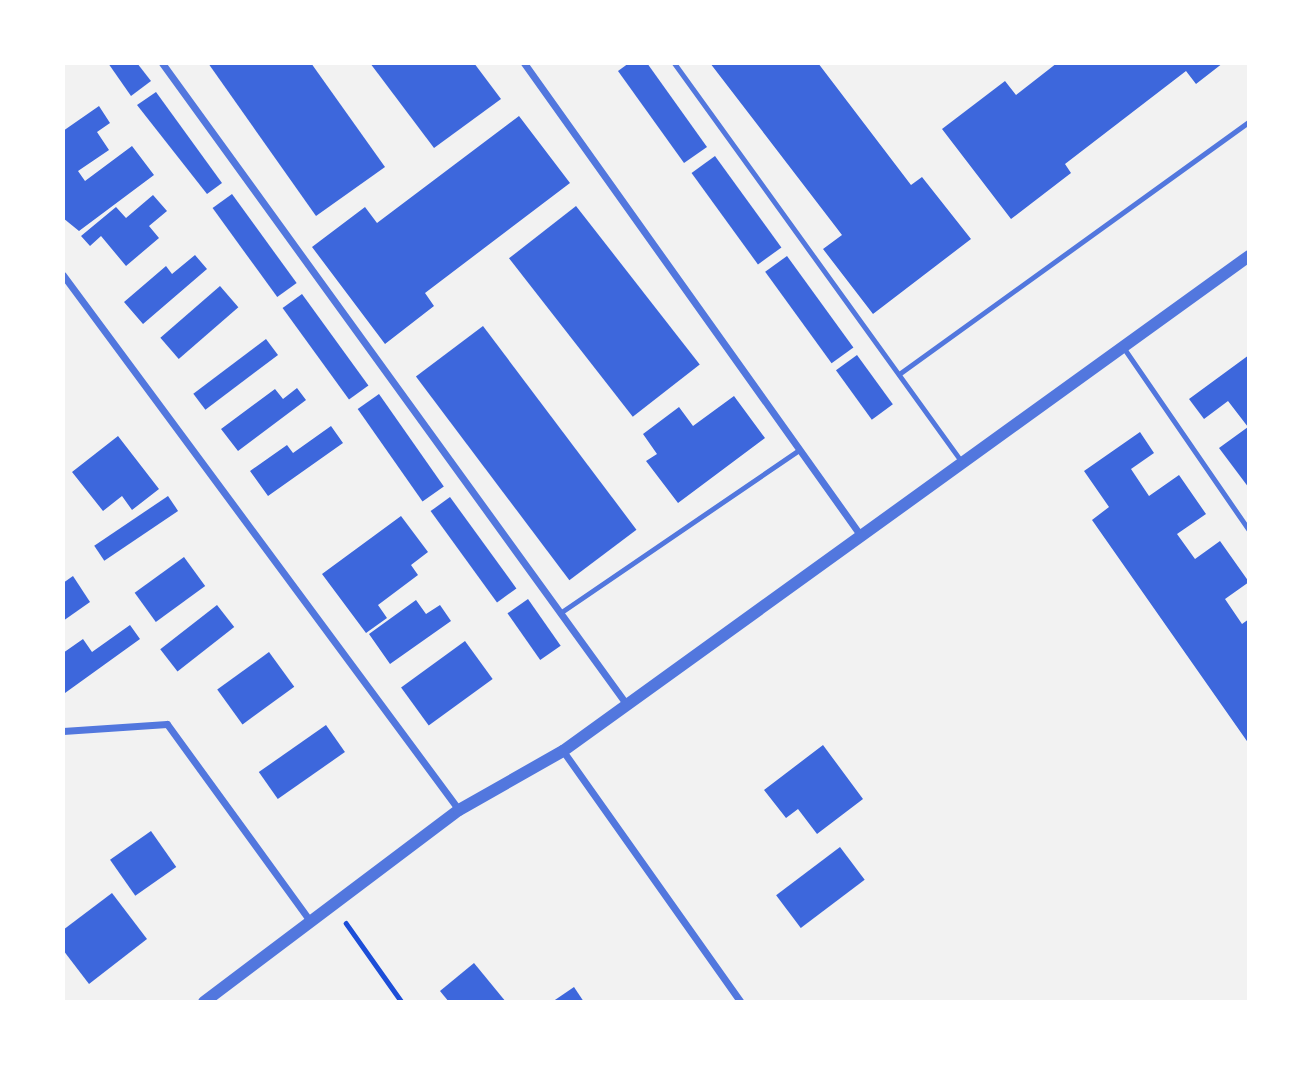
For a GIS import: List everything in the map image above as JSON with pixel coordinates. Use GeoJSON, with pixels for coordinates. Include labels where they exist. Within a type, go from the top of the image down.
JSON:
{"type":"FeatureCollection","features":[{"type":"Feature","properties":{"kind":"street"},"geometry":{"type":"LineString","coordinates":[[162,63],[627,705]]}},
{"type":"Feature","properties":{"kind":"street"},"geometry":{"type":"LineString","coordinates":[[524,63],[861,536]]}},
{"type":"Feature","properties":{"kind":"street"},"geometry":{"type":"LineString","coordinates":[[204,1002],[218,998],[311,922],[459,810],[563,751],[1249,256]]}},
{"type":"Feature","properties":{"kind":"street"},"geometry":{"type":"LineString","coordinates":[[63,275],[459,810]]}},
{"type":"Feature","properties":{"kind":"street"},"geometry":{"type":"LineString","coordinates":[[63,731],[167,724],[311,922]]}},
{"type":"Feature","properties":{"kind":"street"},"geometry":{"type":"LineString","coordinates":[[563,751],[741,1002]]}},
{"type":"Feature","properties":{"kind":"lane"},"geometry":{"type":"LineString","coordinates":[[674,63],[963,463]]}},
{"type":"Feature","properties":{"kind":"lane"},"geometry":{"type":"LineString","coordinates":[[899,374],[1249,122]]}},
{"type":"Feature","properties":{"kind":"lane"},"geometry":{"type":"LineString","coordinates":[[1123,347],[1249,530]]}},
{"type":"Feature","properties":{"kind":"lane"},"geometry":{"type":"LineString","coordinates":[[560,613],[799,450]]}},
{"type":"Feature","properties":{"kind":"path"},"geometry":{"type":"LineString","coordinates":[[334,905],[402,1002]]}},
{"type":"Feature","properties":{"kind":"building"},"geometry":{"type":"Polygon","coordinates":[[[108,63],[137,63],[151,81],[131,96],[108,63]]]}},
{"type":"Feature","properties":{"kind":"building"},"geometry":{"type":"Polygon","coordinates":[[[208,63],[311,63],[385,167],[316,216],[208,63]]]}},
{"type":"Feature","properties":{"kind":"building"},"geometry":{"type":"Polygon","coordinates":[[[370,63],[474,63],[501,99],[434,148],[370,63]]]}},
{"type":"Feature","properties":{"kind":"building"},"geometry":{"type":"Polygon","coordinates":[[[629,63],[647,63],[707,147],[684,163],[618,71],[629,63]]]}},
{"type":"Feature","properties":{"kind":"building"},"geometry":{"type":"Polygon","coordinates":[[[710,63],[818,63],[911,185],[922,177],[971,239],[873,314],[823,249],[842,235],[710,63]]]}},
{"type":"Feature","properties":{"kind":"building"},"geometry":{"type":"Polygon","coordinates":[[[1057,63],[1223,63],[1196,84],[1186,71],[1065,164],[1071,173],[1011,219],[942,129],[1005,81],[1016,95],[1057,63]]]}},
{"type":"Feature","properties":{"kind":"building"},"geometry":{"type":"Polygon","coordinates":[[[156,92],[222,183],[207,194],[137,105],[156,92]]]}},
{"type":"Feature","properties":{"kind":"building"},"geometry":{"type":"Polygon","coordinates":[[[99,106],[110,123],[97,132],[109,150],[78,171],[85,181],[132,146],[154,175],[79,231],[63,218],[63,131],[99,106]]]}},
{"type":"Feature","properties":{"kind":"building"},"geometry":{"type":"Polygon","coordinates":[[[519,116],[570,183],[425,293],[434,306],[385,344],[312,247],[365,207],[377,223],[519,116]]]}},
{"type":"Feature","properties":{"kind":"building"},"geometry":{"type":"Polygon","coordinates":[[[715,156],[781,247],[758,264],[692,173],[715,156]]]}},
{"type":"Feature","properties":{"kind":"building"},"geometry":{"type":"Polygon","coordinates":[[[232,194],[297,283],[277,297],[213,208],[232,194]]]}},
{"type":"Feature","properties":{"kind":"building"},"geometry":{"type":"Polygon","coordinates":[[[153,195],[167,211],[149,226],[159,238],[126,266],[101,236],[90,246],[81,236],[116,207],[126,218],[153,195]]]}},
{"type":"Feature","properties":{"kind":"building"},"geometry":{"type":"Polygon","coordinates":[[[576,206],[700,364],[633,417],[509,258],[576,206]]]}},
{"type":"Feature","properties":{"kind":"building"},"geometry":{"type":"Polygon","coordinates":[[[195,255],[207,269],[143,324],[124,302],[166,266],[172,274],[195,255]]]}},
{"type":"Feature","properties":{"kind":"building"},"geometry":{"type":"Polygon","coordinates":[[[787,256],[853,347],[832,363],[765,272],[787,256]]]}},
{"type":"Feature","properties":{"kind":"building"},"geometry":{"type":"Polygon","coordinates":[[[220,286],[238,307],[179,359],[160,338],[220,286]]]}},
{"type":"Feature","properties":{"kind":"building"},"geometry":{"type":"Polygon","coordinates":[[[302,294],[368,385],[349,400],[283,308],[302,294]]]}},
{"type":"Feature","properties":{"kind":"building"},"geometry":{"type":"Polygon","coordinates":[[[483,326],[636,530],[569,580],[416,377],[483,326]]]}},
{"type":"Feature","properties":{"kind":"building"},"geometry":{"type":"Polygon","coordinates":[[[266,339],[278,355],[205,410],[193,394],[266,339]]]}},
{"type":"Feature","properties":{"kind":"building"},"geometry":{"type":"Polygon","coordinates":[[[857,355],[893,404],[872,420],[836,370],[857,355]]]}},
{"type":"Feature","properties":{"kind":"building"},"geometry":{"type":"Polygon","coordinates":[[[1249,355],[1249,488],[1219,448],[1248,427],[1228,401],[1204,419],[1189,399],[1249,355]]]}},
{"type":"Feature","properties":{"kind":"building"},"geometry":{"type":"Polygon","coordinates":[[[297,388],[306,400],[238,451],[221,429],[275,389],[283,399],[297,388]]]}},
{"type":"Feature","properties":{"kind":"building"},"geometry":{"type":"Polygon","coordinates":[[[379,394],[444,487],[423,501],[358,409],[379,394]]]}},
{"type":"Feature","properties":{"kind":"building"},"geometry":{"type":"Polygon","coordinates":[[[734,396],[765,438],[678,503],[646,461],[657,454],[643,434],[679,407],[693,426],[734,396]]]}},
{"type":"Feature","properties":{"kind":"building"},"geometry":{"type":"Polygon","coordinates":[[[331,426],[343,443],[268,496],[250,471],[287,445],[293,453],[331,426]]]}},
{"type":"Feature","properties":{"kind":"building"},"geometry":{"type":"Polygon","coordinates":[[[1140,432],[1154,453],[1131,469],[1149,496],[1179,475],[1206,514],[1177,534],[1195,559],[1220,541],[1249,582],[1225,599],[1242,624],[1249,619],[1249,744],[1092,520],[1109,507],[1084,471],[1140,432]]]}},
{"type":"Feature","properties":{"kind":"building"},"geometry":{"type":"Polygon","coordinates":[[[118,436],[159,489],[132,510],[122,496],[103,511],[72,472],[118,436]]]}},
{"type":"Feature","properties":{"kind":"building"},"geometry":{"type":"Polygon","coordinates":[[[168,496],[178,511],[104,561],[94,546],[168,496]]]}},
{"type":"Feature","properties":{"kind":"building"},"geometry":{"type":"Polygon","coordinates":[[[450,497],[516,588],[497,603],[431,511],[450,497]]]}},
{"type":"Feature","properties":{"kind":"building"},"geometry":{"type":"Polygon","coordinates":[[[401,516],[428,552],[411,565],[418,575],[378,605],[387,618],[366,633],[322,574],[401,516]]]}},
{"type":"Feature","properties":{"kind":"building"},"geometry":{"type":"Polygon","coordinates":[[[184,557],[205,586],[156,622],[135,593],[184,557]]]}},
{"type":"Feature","properties":{"kind":"building"},"geometry":{"type":"Polygon","coordinates":[[[73,576],[90,602],[63,621],[63,583],[73,576]]]}},
{"type":"Feature","properties":{"kind":"building"},"geometry":{"type":"Polygon","coordinates":[[[528,599],[561,646],[540,660],[508,613],[528,599]]]}},
{"type":"Feature","properties":{"kind":"building"},"geometry":{"type":"Polygon","coordinates":[[[416,600],[426,614],[440,605],[451,621],[390,664],[369,634],[416,600]]]}},
{"type":"Feature","properties":{"kind":"building"},"geometry":{"type":"Polygon","coordinates":[[[217,605],[234,627],[178,671],[160,649],[217,605]]]}},
{"type":"Feature","properties":{"kind":"building"},"geometry":{"type":"Polygon","coordinates":[[[130,625],[140,639],[65,693],[63,653],[83,639],[92,652],[130,625]]]}},
{"type":"Feature","properties":{"kind":"building"},"geometry":{"type":"Polygon","coordinates":[[[465,641],[493,679],[429,725],[401,687],[465,641]]]}},
{"type":"Feature","properties":{"kind":"building"},"geometry":{"type":"Polygon","coordinates":[[[269,652],[294,687],[242,724],[217,690],[269,652]]]}},
{"type":"Feature","properties":{"kind":"building"},"geometry":{"type":"Polygon","coordinates":[[[326,725],[345,752],[278,799],[259,772],[326,725]]]}},
{"type":"Feature","properties":{"kind":"building"},"geometry":{"type":"Polygon","coordinates":[[[823,745],[863,799],[817,834],[798,809],[786,818],[764,790],[823,745]]]}},
{"type":"Feature","properties":{"kind":"building"},"geometry":{"type":"Polygon","coordinates":[[[151,831],[176,867],[135,896],[110,860],[151,831]]]}},
{"type":"Feature","properties":{"kind":"building"},"geometry":{"type":"Polygon","coordinates":[[[840,847],[865,880],[801,928],[776,895],[840,847]]]}},
{"type":"Feature","properties":{"kind":"building"},"geometry":{"type":"Polygon","coordinates":[[[112,893],[147,939],[89,984],[63,950],[63,930],[112,893]]]}},
{"type":"Feature","properties":{"kind":"building"},"geometry":{"type":"Polygon","coordinates":[[[474,963],[506,1002],[449,1002],[440,991],[474,963]]]}},
{"type":"Feature","properties":{"kind":"building"},"geometry":{"type":"Polygon","coordinates":[[[574,987],[584,1002],[552,1002],[574,987]]]}}]}
